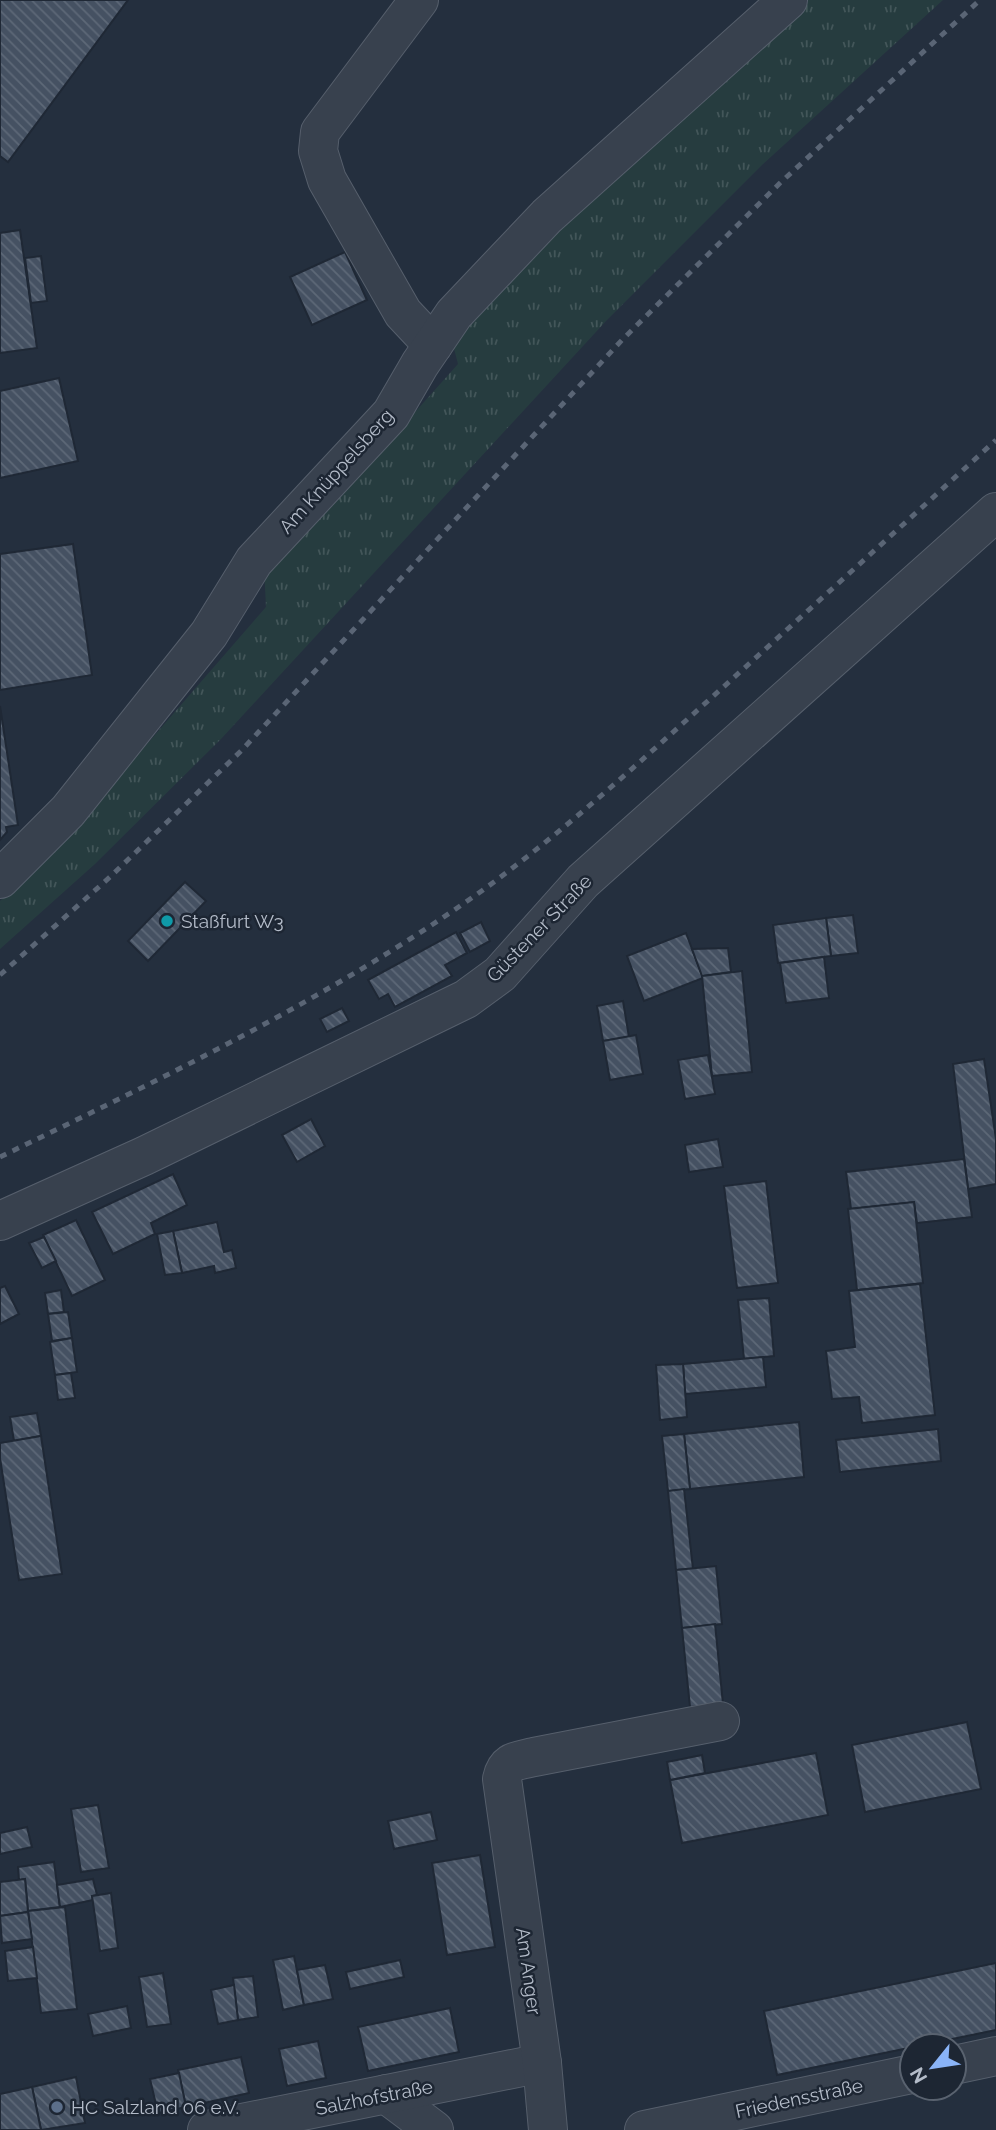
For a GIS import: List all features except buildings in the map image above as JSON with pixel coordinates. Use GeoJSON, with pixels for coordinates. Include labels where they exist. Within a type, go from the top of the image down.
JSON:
{"type":"FeatureCollection","features":[{"type":"Feature","properties":{"kind":"street"},"geometry":{"type":"LineString","coordinates":[[419,0],[320,131],[318,151],[327,180],[386,284],[404,313],[432,345]]}},
{"type":"Feature","properties":{"kind":"street","name":"Am Knüppelsberg"},"geometry":{"type":"LineString","coordinates":[[0,879],[68,811],[209,634],[254,561],[391,414],[454,314],[547,216],[788,0]]}},
{"type":"Feature","properties":{"kind":"street","name":"Güstener Straße"},"geometry":{"type":"LineString","coordinates":[[0,1221],[144,1156],[466,999],[500,974],[583,881],[996,512]]}},
{"type":"Feature","properties":{"kind":"street","name":"Am Anger"},"geometry":{"type":"LineString","coordinates":[[548,2130],[542,2063],[502,1779],[505,1769],[511,1762],[720,1721]]}},
{"type":"Feature","properties":{"kind":"street"},"geometry":{"type":"LineString","coordinates":[[968,2062],[996,2056]]}},
{"type":"Feature","properties":{"kind":"street","name":"Salzhofstraße"},"geometry":{"type":"LineString","coordinates":[[207,2130],[542,2063]]}},
{"type":"Feature","properties":{"kind":"street","name":"Friedensstraße"},"geometry":{"type":"LineString","coordinates":[[644,2130],[898,2077]]}},
{"type":"Feature","properties":{"kind":"street"},"geometry":{"type":"LineString","coordinates":[[386,2094],[434,2130]]}},
{"type":"Feature","properties":{"kind":"green space"},"geometry":{"type":"Polygon","coordinates":[[[801,0],[943,0],[762,165],[607,320],[221,739],[95,864],[0,949],[0,901],[81,820],[266,607],[264,566],[314,525],[458,364],[451,337],[555,222],[801,0]]]}},
{"type":"Feature","properties":{"kind":"railway"},"geometry":{"type":"LineString","coordinates":[[0,975],[110,877],[241,751],[622,340],[780,183],[980,0]]}},
{"type":"Feature","properties":{"kind":"railway"},"geometry":{"type":"LineString","coordinates":[[0,1157],[247,1034],[367,966],[483,890],[574,819],[633,768],[996,440]]}},
{"type":"Feature","properties":{"kind":"place","name":"Staßfurt W3"},"geometry":{"type":"Point","coordinates":[167,921]}},
{"type":"Feature","properties":{"kind":"place","name":"HC Salzland 06 e.V."},"geometry":{"type":"Point","coordinates":[57,2107]}}]}
